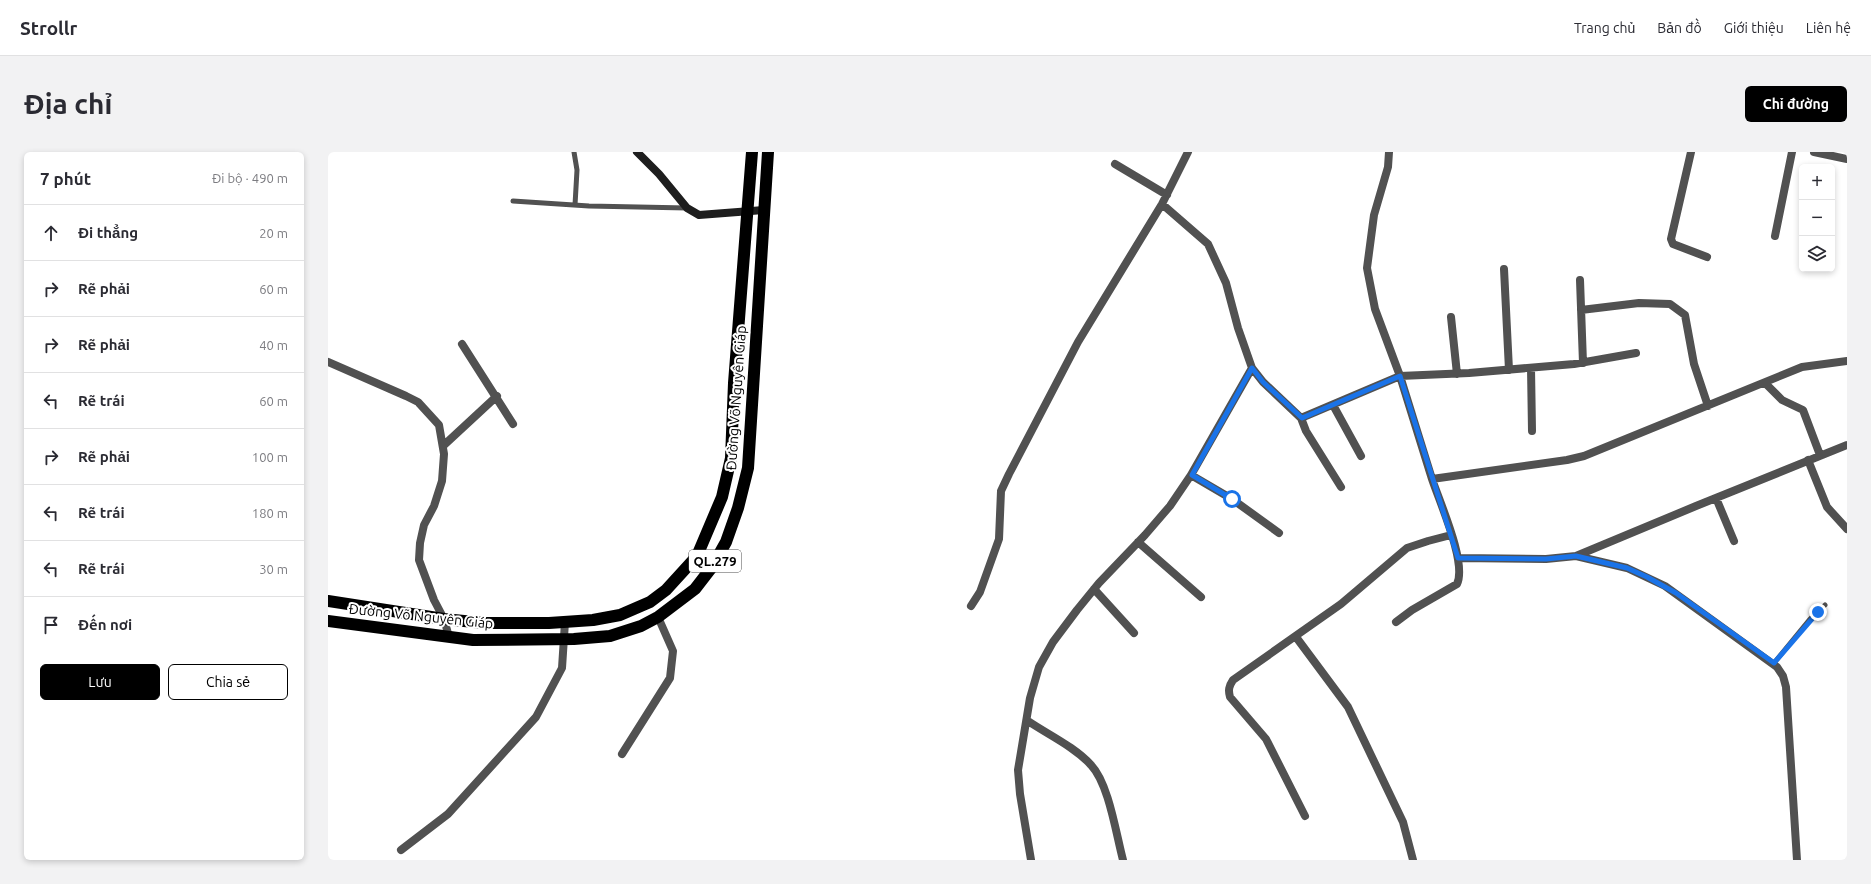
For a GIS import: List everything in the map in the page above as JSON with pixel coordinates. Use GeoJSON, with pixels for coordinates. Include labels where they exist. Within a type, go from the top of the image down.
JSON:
{"type":"FeatureCollection","features":[{"type":"Feature","properties":{"kind":"highway","name":"Đường Võ Nguyên Giáp"},"geometry":{"type":"LineString","coordinates":[[328,601],[444,619],[484,623],[565,622],[593,620],[620,615],[650,602],[666,590],[697,556],[722,498],[731,458],[734,382],[752,152]]}},
{"type":"Feature","properties":{"kind":"highway","name":"Đường Võ Nguyên Giáp"},"geometry":{"type":"LineString","coordinates":[[328,621],[473,640],[564,640],[610,636],[641,626],[658,617],[695,589],[712,567],[726,542],[738,508],[748,468],[768,152]]}},
{"type":"Feature","properties":{"kind":"street"},"geometry":{"type":"LineString","coordinates":[[637,152],[659,174],[687,208],[699,214],[764,210]]}},
{"type":"Feature","properties":{"kind":"street"},"geometry":{"type":"LineString","coordinates":[[971,606],[980,592],[999,539],[1001,490],[1078,342],[1162,204],[1188,152]]}},
{"type":"Feature","properties":{"kind":"street"},"geometry":{"type":"LineString","coordinates":[[1389,152],[1388,166],[1374,215],[1367,268],[1375,309],[1400,376],[1451,535],[1458,558],[1460,578],[1457,584],[1412,610],[1396,622]]}},
{"type":"Feature","properties":{"kind":"street"},"geometry":{"type":"LineString","coordinates":[[1691,152],[1671,239],[1673,244],[1707,257]]}},
{"type":"Feature","properties":{"kind":"street"},"geometry":{"type":"LineString","coordinates":[[1775,236],[1792,152]]}},
{"type":"Feature","properties":{"kind":"street"},"geometry":{"type":"LineString","coordinates":[[1814,152],[1847,159]]}},
{"type":"Feature","properties":{"kind":"street"},"geometry":{"type":"LineString","coordinates":[[1115,164],[1167,195]]}},
{"type":"Feature","properties":{"kind":"street"},"geometry":{"type":"LineString","coordinates":[[1162,204],[1208,244],[1226,284],[1238,328],[1252,368],[1263,382],[1302,418],[1306,431],[1341,487]]}},
{"type":"Feature","properties":{"kind":"street"},"geometry":{"type":"LineString","coordinates":[[1504,269],[1509,370]]}},
{"type":"Feature","properties":{"kind":"street"},"geometry":{"type":"LineString","coordinates":[[1580,280],[1583,363]]}},
{"type":"Feature","properties":{"kind":"street"},"geometry":{"type":"LineString","coordinates":[[1580,310],[1647,303],[1670,304],[1680,311],[1685,315],[1694,364],[1708,406]]}},
{"type":"Feature","properties":{"kind":"street"},"geometry":{"type":"LineString","coordinates":[[1451,317],[1457,374]]}},
{"type":"Feature","properties":{"kind":"street"},"geometry":{"type":"LineString","coordinates":[[462,344],[513,424]]}},
{"type":"Feature","properties":{"kind":"street"},"geometry":{"type":"LineString","coordinates":[[1302,418],[1400,376],[1457,374],[1583,363],[1636,353]]}},
{"type":"Feature","properties":{"kind":"street"},"geometry":{"type":"LineString","coordinates":[[1432,479],[1567,460],[1584,456],[1802,367],[1847,361]]}},
{"type":"Feature","properties":{"kind":"street"},"geometry":{"type":"LineString","coordinates":[[328,362],[418,402],[438,425],[444,454],[442,481],[434,506],[424,525],[420,542],[419,560],[434,600],[444,619],[449,637]]}},
{"type":"Feature","properties":{"kind":"street"},"geometry":{"type":"LineString","coordinates":[[1031,860],[1018,781],[1020,758],[1028,721],[1030,698],[1040,667],[1053,642],[1094,589],[1170,506],[1192,475],[1252,368]]}},
{"type":"Feature","properties":{"kind":"street"},"geometry":{"type":"LineString","coordinates":[[1531,368],[1532,431]]}},
{"type":"Feature","properties":{"kind":"street"},"geometry":{"type":"LineString","coordinates":[[1765,383],[1782,400],[1803,410],[1820,455]]}},
{"type":"Feature","properties":{"kind":"street"},"geometry":{"type":"LineString","coordinates":[[443,446],[496,396]]}},
{"type":"Feature","properties":{"kind":"street"},"geometry":{"type":"LineString","coordinates":[[1332,405],[1361,456]]}},
{"type":"Feature","properties":{"kind":"street"},"geometry":{"type":"LineString","coordinates":[[1458,558],[1546,559],[1576,556],[1847,445]]}},
{"type":"Feature","properties":{"kind":"street"},"geometry":{"type":"LineString","coordinates":[[1808,460],[1827,507],[1847,529]]}},
{"type":"Feature","properties":{"kind":"street"},"geometry":{"type":"LineString","coordinates":[[1192,475],[1232,499],[1279,533]]}},
{"type":"Feature","properties":{"kind":"street"},"geometry":{"type":"LineString","coordinates":[[1716,498],[1734,541]]}},
{"type":"Feature","properties":{"kind":"street"},"geometry":{"type":"LineString","coordinates":[[1305,816],[1269,744],[1230,696],[1228,690],[1233,680],[1296,638],[1370,581],[1407,548],[1451,535]]}},
{"type":"Feature","properties":{"kind":"street"},"geometry":{"type":"LineString","coordinates":[[1138,542],[1201,597]]}},
{"type":"Feature","properties":{"kind":"street"},"geometry":{"type":"LineString","coordinates":[[1576,556],[1627,568],[1665,586],[1774,663],[1783,676],[1786,687],[1797,860]]}},
{"type":"Feature","properties":{"kind":"street"},"geometry":{"type":"LineString","coordinates":[[1094,589],[1134,633]]}},
{"type":"Feature","properties":{"kind":"street"},"geometry":{"type":"LineString","coordinates":[[622,754],[670,678],[673,651],[658,617]]}},
{"type":"Feature","properties":{"kind":"street"},"geometry":{"type":"LineString","coordinates":[[401,850],[448,814],[536,717],[562,668],[565,622]]}},
{"type":"Feature","properties":{"kind":"street"},"geometry":{"type":"LineString","coordinates":[[1296,638],[1348,707],[1403,822],[1413,860]]}},
{"type":"Feature","properties":{"kind":"street"},"geometry":{"type":"LineString","coordinates":[[1028,721],[1083,757],[1097,772],[1104,790],[1123,860]]}},
{"type":"Feature","properties":{"kind":"lane"},"geometry":{"type":"LineString","coordinates":[[574,152],[577,170],[574,205]]}},
{"type":"Feature","properties":{"kind":"lane"},"geometry":{"type":"LineString","coordinates":[[514,200],[574,205],[687,208]]}},
{"type":"Feature","properties":{"kind":"lane"},"geometry":{"type":"LineString","coordinates":[[1774,663],[1810,619],[1825,605]]}},
{"type":"Feature","properties":{"kind":"route"},"geometry":{"type":"LineString","coordinates":[[1232,499],[1192,475],[1252,368],[1263,382],[1302,418],[1400,376],[1432,479],[1458,554],[1458,558],[1546,559],[1576,556],[1627,568],[1665,586],[1676,593],[1774,663],[1810,619],[1818,612]]}}]}
